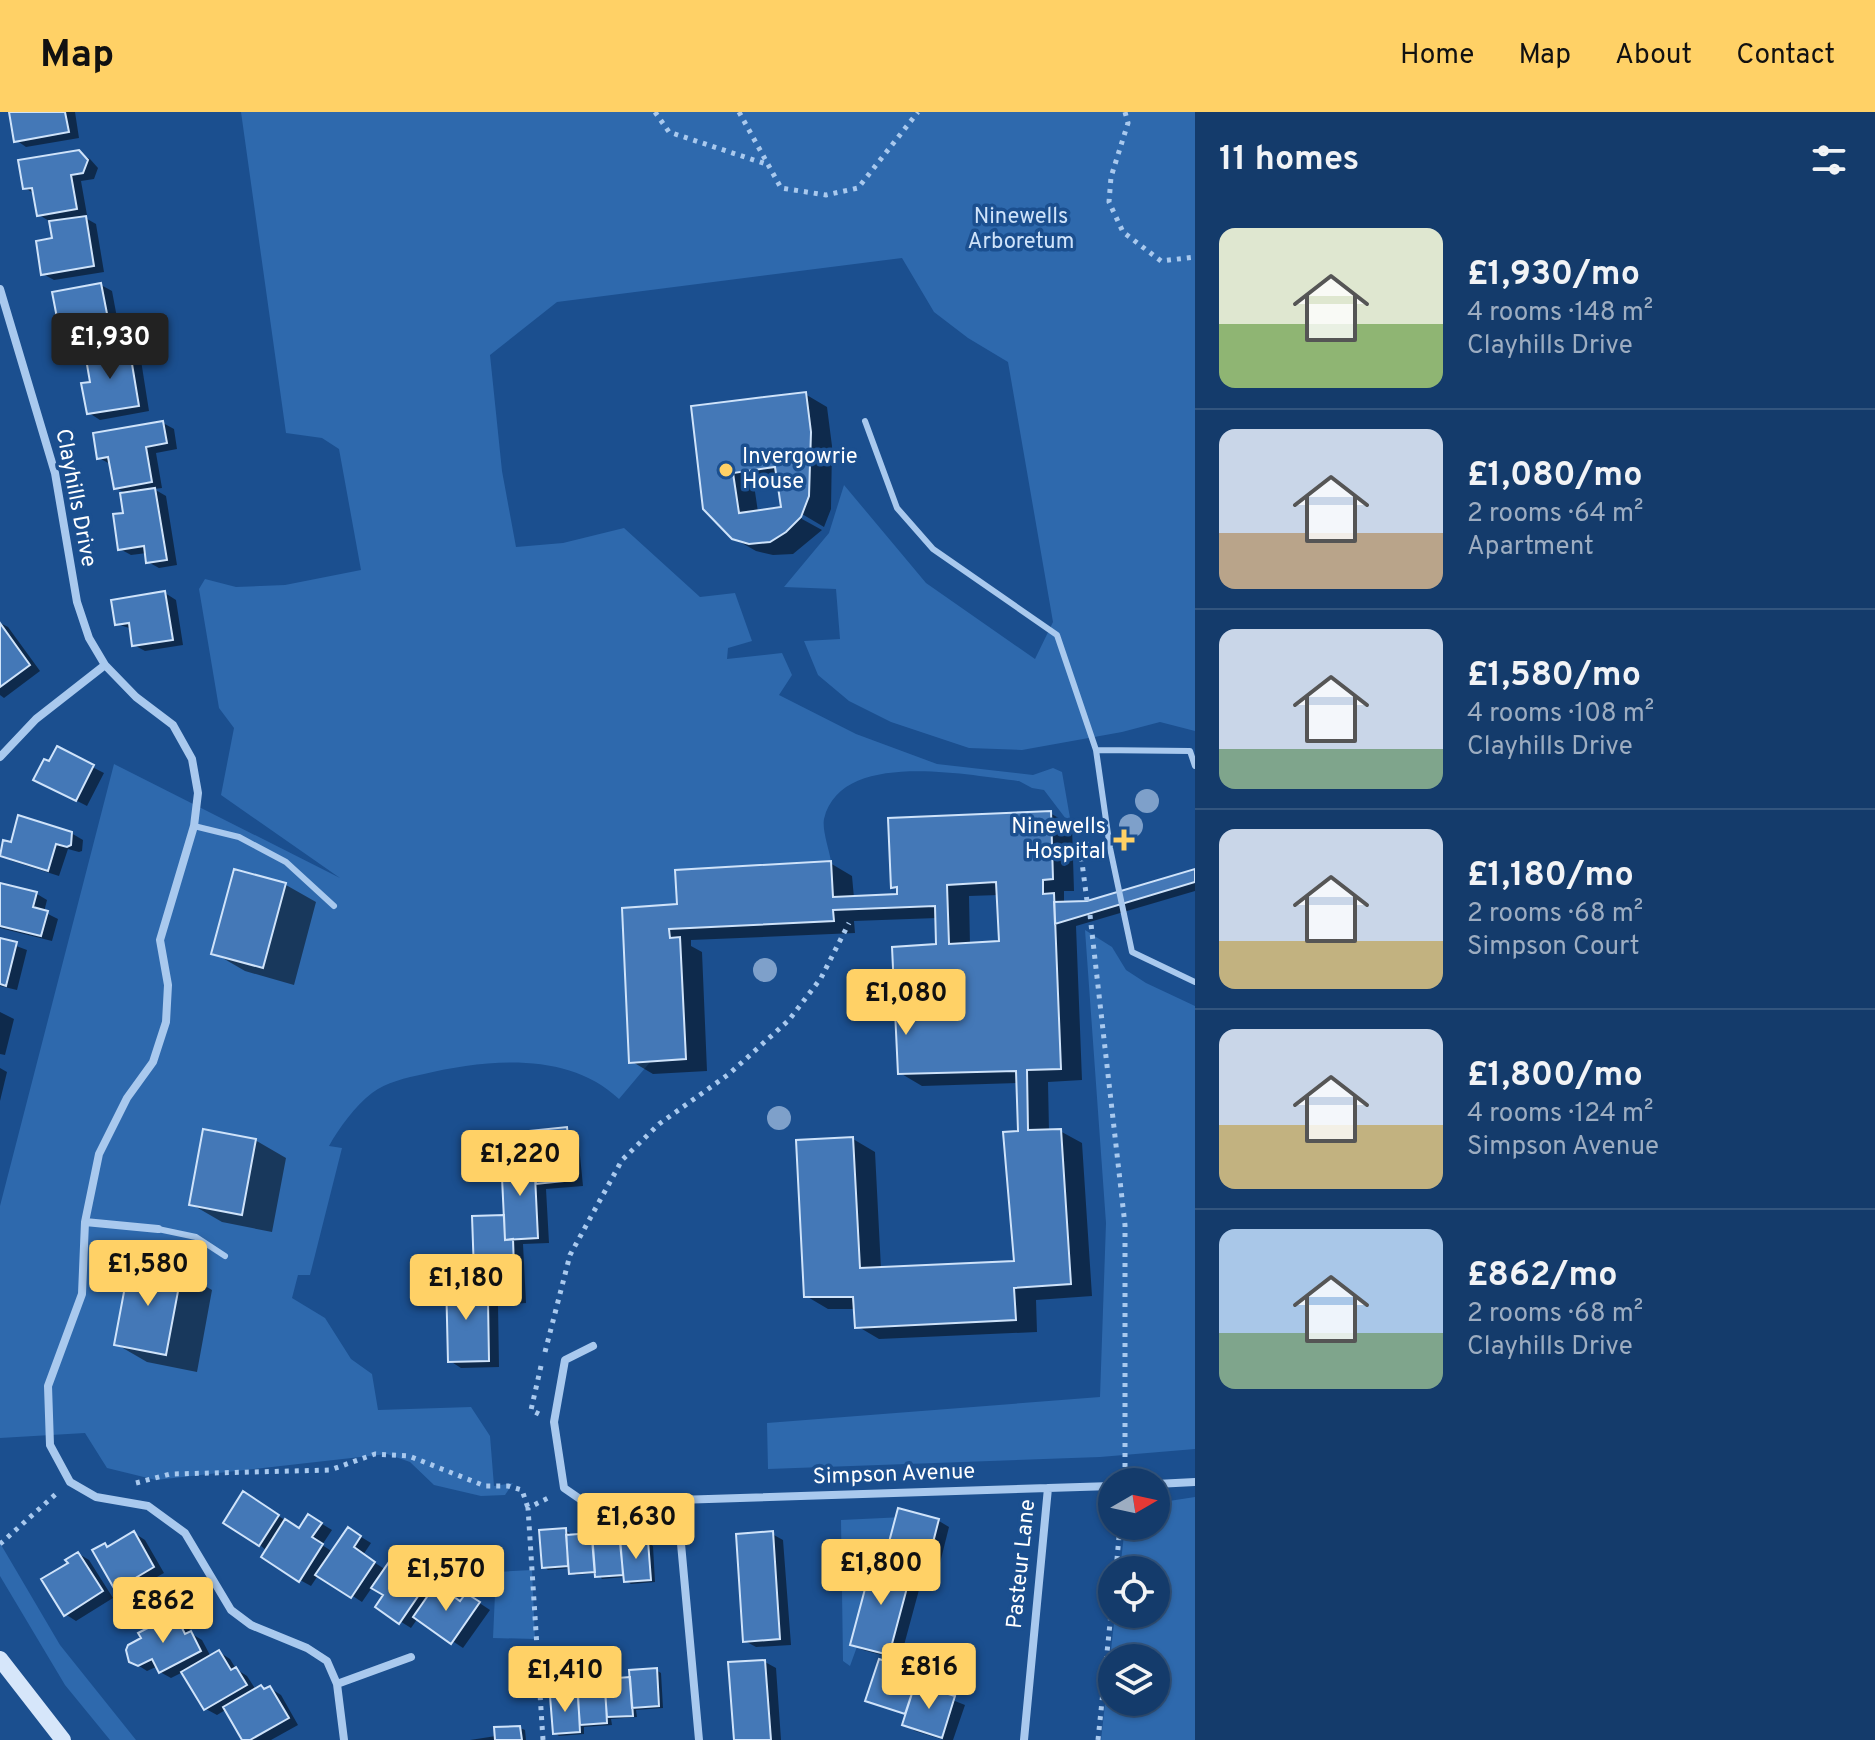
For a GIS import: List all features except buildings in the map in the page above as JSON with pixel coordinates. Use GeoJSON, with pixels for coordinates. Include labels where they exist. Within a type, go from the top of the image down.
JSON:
{"type":"FeatureCollection","features":[{"type":"Feature","properties":{"kind":"street","name":"Clayhills Drive"},"geometry":{"type":"LineString","coordinates":[[0,289],[55,473],[77,602],[89,638],[105,665],[136,697],[173,725],[192,759],[198,793],[194,826],[160,940],[168,985],[166,1022],[153,1062],[127,1098],[99,1154],[85,1222],[82,1294],[48,1386],[50,1445],[70,1482]]}},
{"type":"Feature","properties":{"kind":"street"},"geometry":{"type":"LineString","coordinates":[[0,757],[36,719],[105,665]]}},
{"type":"Feature","properties":{"kind":"street"},"geometry":{"type":"LineString","coordinates":[[85,1222],[158,1229]]}},
{"type":"Feature","properties":{"kind":"street"},"geometry":{"type":"LineString","coordinates":[[564,1488],[554,1422],[565,1360],[593,1346]]}},
{"type":"Feature","properties":{"kind":"street"},"geometry":{"type":"LineString","coordinates":[[70,1482],[96,1497],[148,1506],[185,1533],[231,1610],[251,1625],[307,1648],[327,1661],[337,1684],[344,1740]]}},
{"type":"Feature","properties":{"kind":"street"},"geometry":{"type":"LineString","coordinates":[[1170,1483],[1195,1482]]}},
{"type":"Feature","properties":{"kind":"street","name":"Simpson Avenue"},"geometry":{"type":"LineString","coordinates":[[564,1488],[580,1499],[677,1500],[1098,1486]]}},
{"type":"Feature","properties":{"kind":"street","name":"Pasteur Lane"},"geometry":{"type":"LineString","coordinates":[[1024,1740],[1048,1488]]}},
{"type":"Feature","properties":{"kind":"street"},"geometry":{"type":"LineString","coordinates":[[677,1500],[699,1740]]}},
{"type":"Feature","properties":{"kind":"street"},"geometry":{"type":"LineString","coordinates":[[337,1684],[411,1657]]}},
{"type":"Feature","properties":{"kind":"street"},"geometry":{"type":"LineString","coordinates":[[0,1659],[63,1740]]}},
{"type":"Feature","properties":{"kind":"lane"},"geometry":{"type":"LineString","coordinates":[[865,421],[897,508],[933,549],[1057,635],[1096,750],[1109,838],[1132,952],[1195,982]]}},
{"type":"Feature","properties":{"kind":"lane"},"geometry":{"type":"LineString","coordinates":[[1096,750],[1190,751],[1195,766]]}},
{"type":"Feature","properties":{"kind":"lane"},"geometry":{"type":"LineString","coordinates":[[194,826],[239,837],[286,862],[334,906]]}},
{"type":"Feature","properties":{"kind":"lane"},"geometry":{"type":"LineString","coordinates":[[158,1229],[196,1237],[225,1256]]}},
{"type":"Feature","properties":{"kind":"path"},"geometry":{"type":"LineString","coordinates":[[655,112],[669,132],[768,165]]}},
{"type":"Feature","properties":{"kind":"path"},"geometry":{"type":"LineString","coordinates":[[739,112],[781,188],[826,195],[858,188],[918,112]]}},
{"type":"Feature","properties":{"kind":"path"},"geometry":{"type":"LineString","coordinates":[[1125,112],[1128,123],[1111,177],[1109,202],[1123,232],[1161,261],[1195,257]]}},
{"type":"Feature","properties":{"kind":"path"},"geometry":{"type":"LineString","coordinates":[[1087,901],[1080,847],[1109,838]]}},
{"type":"Feature","properties":{"kind":"path"},"geometry":{"type":"LineString","coordinates":[[1090,915],[1125,1225],[1124,1468]]}},
{"type":"Feature","properties":{"kind":"path"},"geometry":{"type":"LineString","coordinates":[[554,1422],[531,1410],[570,1255],[622,1160],[659,1124],[729,1074],[789,1020],[821,978],[849,923]]}},
{"type":"Feature","properties":{"kind":"path"},"geometry":{"type":"LineString","coordinates":[[127,1485],[170,1474],[330,1470],[375,1454],[409,1456],[485,1486],[508,1486],[522,1490],[528,1508],[543,1740]]}},
{"type":"Feature","properties":{"kind":"path"},"geometry":{"type":"LineString","coordinates":[[0,1544],[70,1482]]}},
{"type":"Feature","properties":{"kind":"path"},"geometry":{"type":"LineString","coordinates":[[528,1508],[564,1488]]}},
{"type":"Feature","properties":{"kind":"path"},"geometry":{"type":"LineString","coordinates":[[1098,1740],[1110,1628]]}},
{"type":"Feature","properties":{"kind":"green space","name":"Ninewells Arboretum"},"geometry":{"type":"Polygon","coordinates":[[[241,112],[1195,112],[1195,731],[1160,722],[1022,750],[969,748],[891,722],[849,701],[818,675],[804,641],[840,639],[836,589],[784,587],[829,533],[844,485],[926,583],[1035,659],[1053,622],[1008,362],[968,338],[934,312],[902,258],[557,302],[490,355],[502,471],[516,547],[563,543],[624,528],[700,597],[735,593],[752,641],[728,648],[727,659],[782,653],[792,675],[779,695],[856,734],[937,764],[1033,775],[1053,768],[1062,772],[1070,818],[1066,819],[1044,790],[1019,781],[940,772],[909,772],[880,774],[855,782],[835,797],[824,819],[831,861],[675,870],[677,904],[622,908],[629,1062],[651,1061],[619,1099],[599,1084],[576,1073],[552,1066],[500,1063],[448,1069],[396,1081],[372,1093],[354,1111],[329,1146],[342,1148],[310,1275],[298,1275],[292,1298],[325,1318],[351,1359],[372,1374],[378,1410],[471,1407],[490,1436],[494,1486],[513,1483],[505,1495],[481,1496],[434,1485],[410,1462],[387,1454],[156,1480],[107,1468],[85,1433],[0,1438],[0,1206],[114,764],[340,878],[221,795],[234,728],[219,708],[199,589],[205,579],[236,587],[285,585],[361,570],[339,449],[322,438],[286,433],[241,112]]]}},
{"type":"Feature","properties":{"kind":"green space"},"geometry":{"type":"Polygon","coordinates":[[[1085,930],[1112,947],[1126,970],[1195,1006],[1195,1449],[1100,1457],[768,1469],[767,1423],[1100,1397],[1106,1223],[1085,930]]]}},
{"type":"Feature","properties":{"kind":"green space"},"geometry":{"type":"Polygon","coordinates":[[[1195,1497],[1195,1740],[1101,1740],[1104,1716],[1170,1716],[1170,1644],[1112,1644],[1113,1628],[1170,1628],[1170,1556],[1122,1556],[1123,1540],[1170,1540],[1170,1501],[1195,1497]]]}},
{"type":"Feature","properties":{"kind":"green space"},"geometry":{"type":"Polygon","coordinates":[[[904,1517],[850,1666],[843,1661],[841,1520],[904,1517]]]}},
{"type":"Feature","properties":{"kind":"green space"},"geometry":{"type":"Polygon","coordinates":[[[0,1543],[60,1645],[136,1740],[110,1740],[65,1685],[0,1576],[0,1543]]]}},
{"type":"Feature","properties":{"kind":"green space"},"geometry":{"type":"Polygon","coordinates":[[[532,1570],[535,1639],[493,1638],[496,1572],[532,1570]]]}},
{"type":"Feature","properties":{"kind":"place","name":"Invergowrie House"},"geometry":{"type":"Point","coordinates":[726,470]}},
{"type":"Feature","properties":{"kind":"place","name":"Ninewells Hospital"},"geometry":{"type":"Point","coordinates":[1124,840]}}]}
